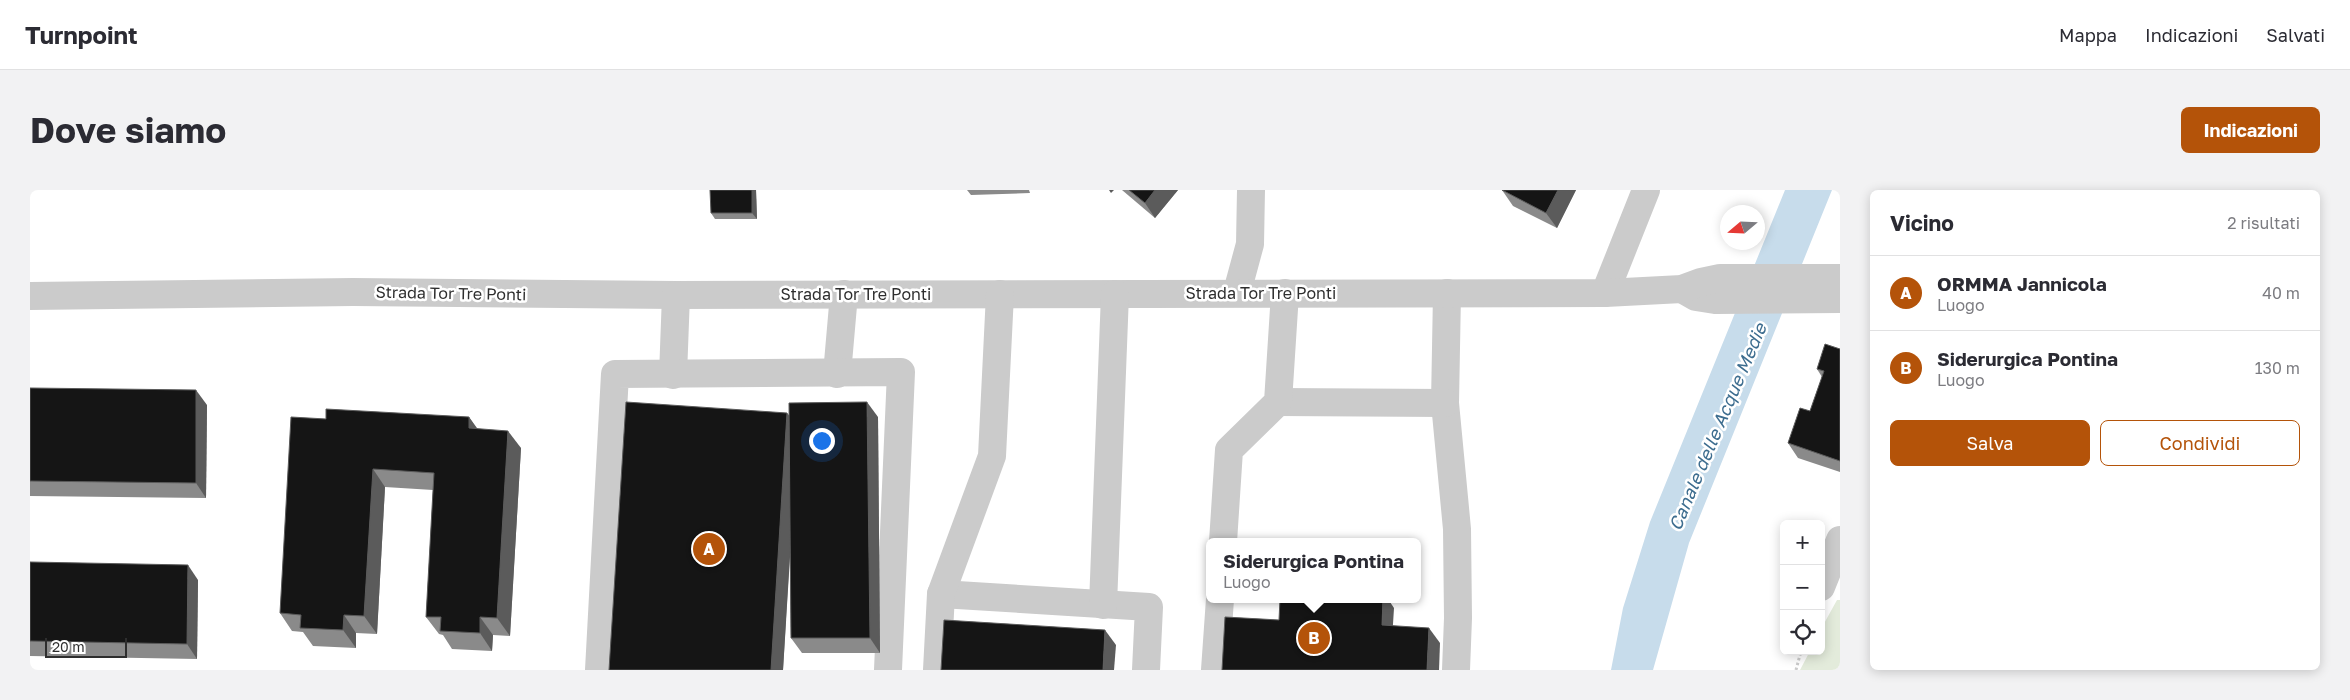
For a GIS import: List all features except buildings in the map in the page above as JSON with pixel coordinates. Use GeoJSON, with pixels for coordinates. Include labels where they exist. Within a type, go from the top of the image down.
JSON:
{"type":"FeatureCollection","features":[{"type":"Feature","properties":{"kind":"street"},"geometry":{"type":"LineString","coordinates":[[1237,292],[1250,244],[1251,190]]}},
{"type":"Feature","properties":{"kind":"street"},"geometry":{"type":"LineString","coordinates":[[1605,292],[1646,190]]}},
{"type":"Feature","properties":{"kind":"street","name":"Strada Tor Tre Ponti"},"geometry":{"type":"LineString","coordinates":[[30,296],[353,292],[676,295],[1237,292],[1448,293],[1682,290],[1696,297],[1718,289],[1837,289]]}},
{"type":"Feature","properties":{"kind":"street"},"geometry":{"type":"LineString","coordinates":[[1223,538],[1230,450],[1278,402],[1286,293]]}},
{"type":"Feature","properties":{"kind":"street"},"geometry":{"type":"LineString","coordinates":[[1448,293],[1445,403],[1456,528],[1458,592],[1456,670]]}},
{"type":"Feature","properties":{"kind":"street"},"geometry":{"type":"LineString","coordinates":[[837,374],[844,294]]}},
{"type":"Feature","properties":{"kind":"street"},"geometry":{"type":"LineString","coordinates":[[937,670],[941,594],[992,456],[1000,294]]}},
{"type":"Feature","properties":{"kind":"street"},"geometry":{"type":"LineString","coordinates":[[1103,605],[1115,294]]}},
{"type":"Feature","properties":{"kind":"street"},"geometry":{"type":"LineString","coordinates":[[672,375],[676,295]]}},
{"type":"Feature","properties":{"kind":"street"},"geometry":{"type":"LineString","coordinates":[[599,670],[616,374],[837,374],[901,372],[888,670]]}},
{"type":"Feature","properties":{"kind":"street"},"geometry":{"type":"LineString","coordinates":[[1278,402],[1445,403]]}},
{"type":"Feature","properties":{"kind":"street"},"geometry":{"type":"LineString","coordinates":[[1825,577],[1840,540]]}},
{"type":"Feature","properties":{"kind":"street"},"geometry":{"type":"LineString","coordinates":[[941,594],[1149,607],[1146,670]]}},
{"type":"Feature","properties":{"kind":"street"},"geometry":{"type":"LineString","coordinates":[[1215,670],[1220,603]]}},
{"type":"Feature","properties":{"kind":"path"},"geometry":{"type":"LineString","coordinates":[[1796,670],[1801,655]]}},
{"type":"Feature","properties":{"kind":"green space"},"geometry":{"type":"Polygon","coordinates":[[[1837,600],[1840,600],[1840,670],[1800,670],[1808,655],[1825,655],[1825,622],[1837,600]]]}},
{"type":"Feature","properties":{"kind":"water","name":"Canale delle Acque Medie"},"geometry":{"type":"Polygon","coordinates":[[[1785,190],[1832,190],[1689,543],[1653,670],[1611,670],[1623,608],[1650,522],[1761,250],[1765,250],[1765,239],[1785,190]]]}},
{"type":"Feature","properties":{"kind":"place","name":"ORMMA Jannicola"},"geometry":{"type":"Point","coordinates":[709,549]}},
{"type":"Feature","properties":{"kind":"place","name":"Siderurgica Pontina"},"geometry":{"type":"Point","coordinates":[1314,638]}}]}
